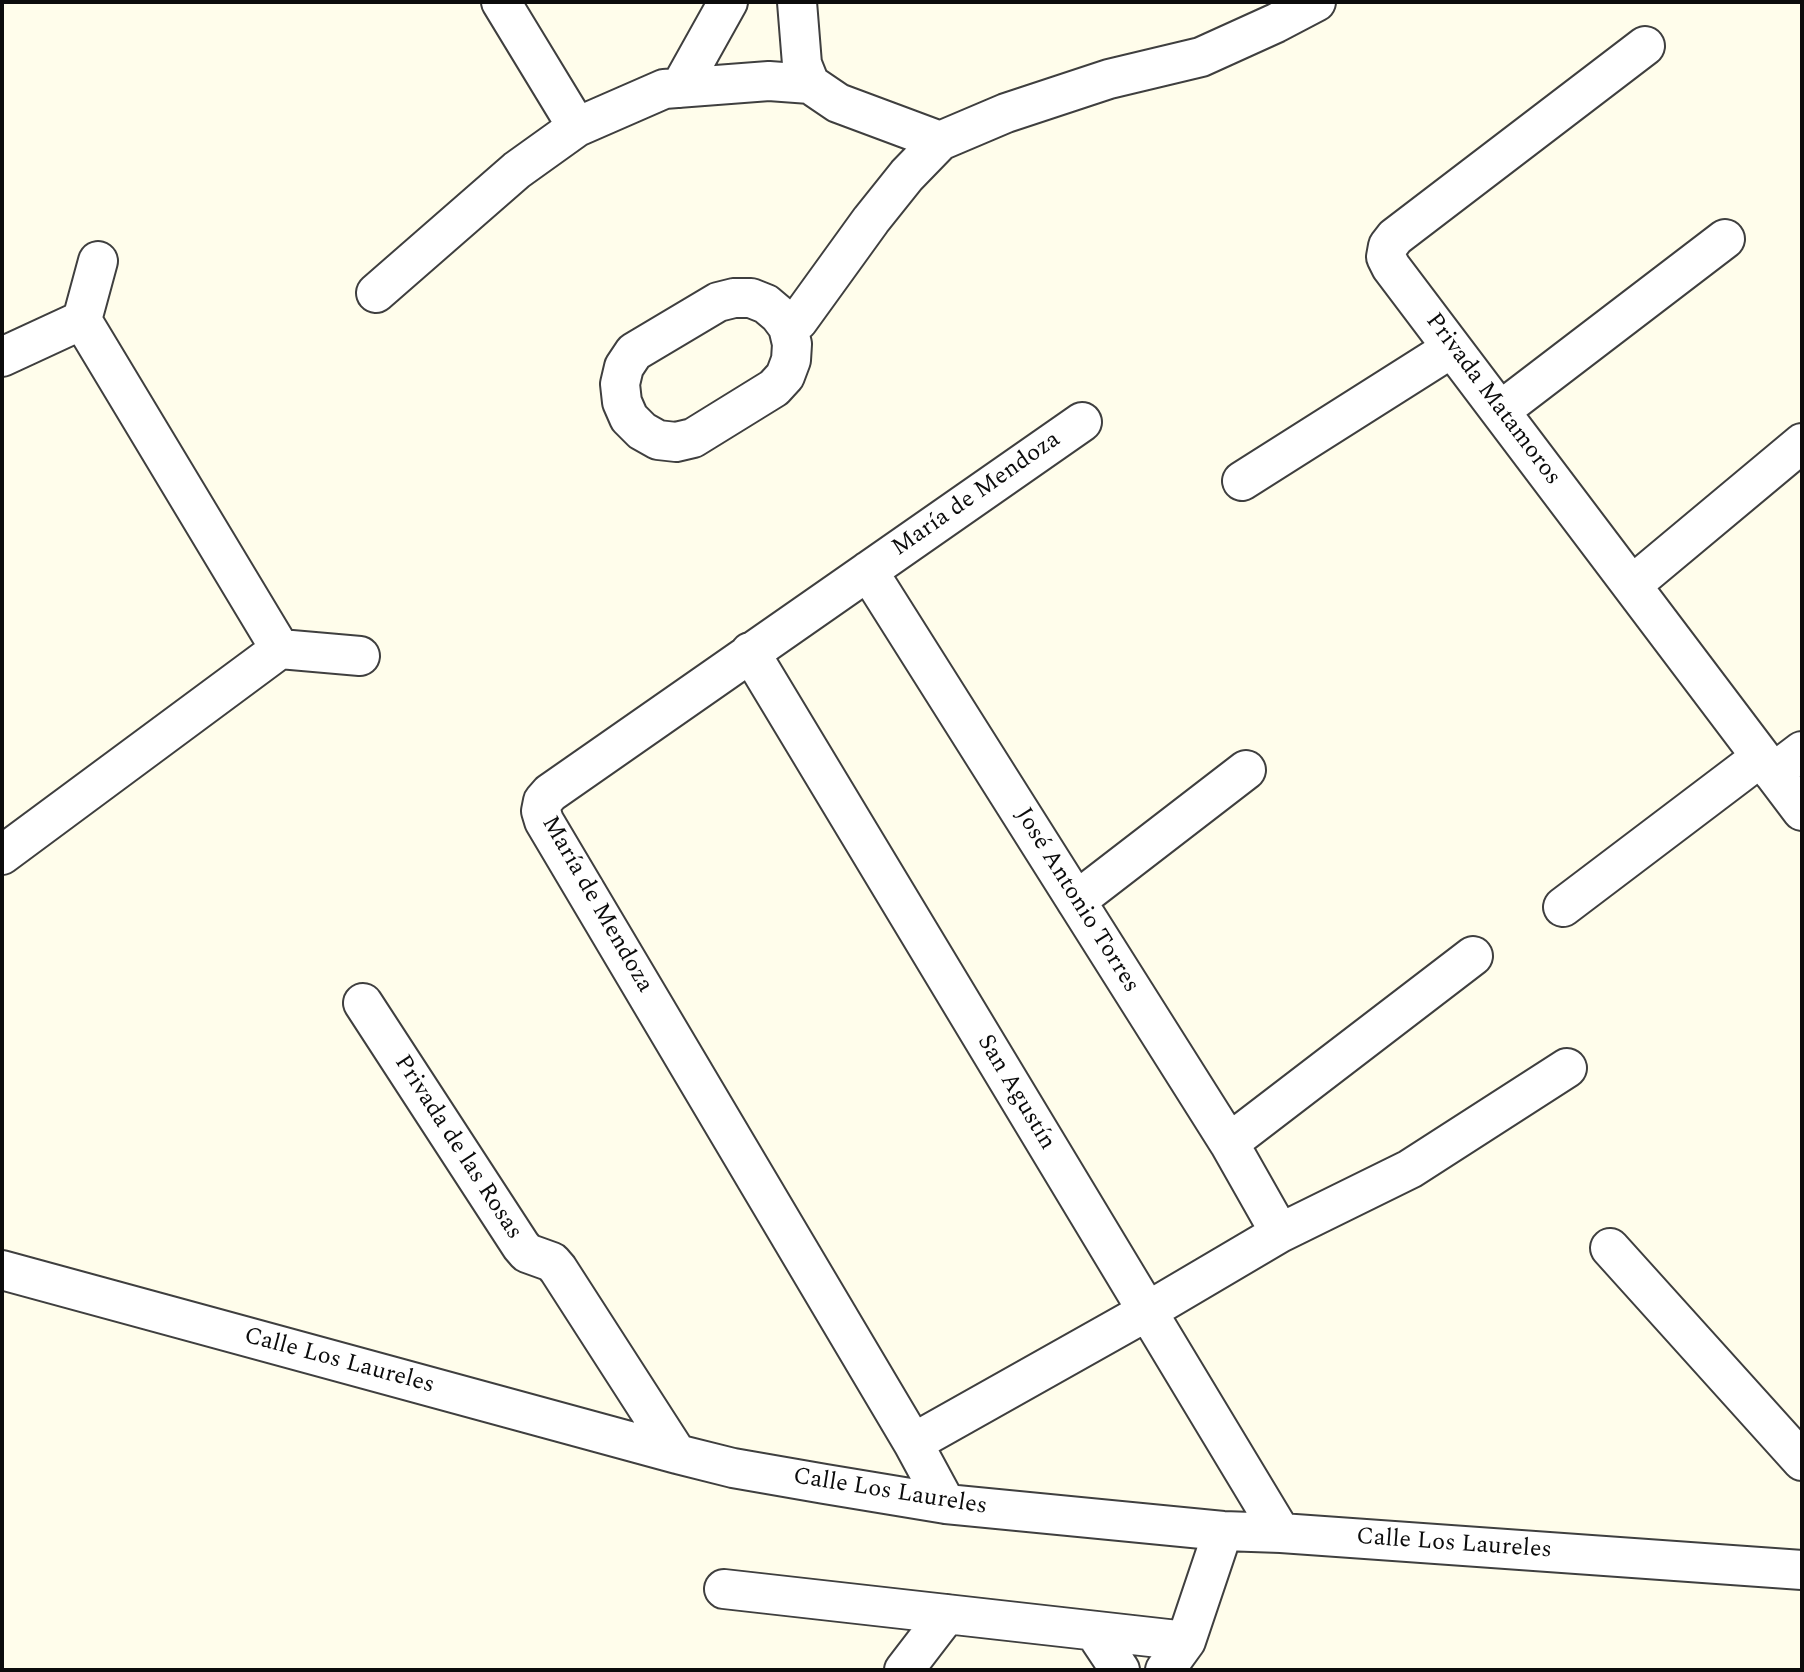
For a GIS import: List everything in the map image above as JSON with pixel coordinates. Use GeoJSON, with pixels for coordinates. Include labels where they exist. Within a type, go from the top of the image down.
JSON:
{"type":"FeatureCollection","features":[{"type":"Feature","properties":{"kind":"street"},"geometry":{"type":"LineString","coordinates":[[501,2],[577,127]]}},
{"type":"Feature","properties":{"kind":"street"},"geometry":{"type":"LineString","coordinates":[[680,88],[728,2]]}},
{"type":"Feature","properties":{"kind":"street"},"geometry":{"type":"LineString","coordinates":[[797,2],[802,64],[810,85]]}},
{"type":"Feature","properties":{"kind":"street"},"geometry":{"type":"LineString","coordinates":[[788,327],[798,321],[907,175],[940,141],[1006,113],[1109,79],[1201,57],[1316,2]]}},
{"type":"Feature","properties":{"kind":"street","name":"Privada Matamoros"},"geometry":{"type":"LineString","coordinates":[[1645,46],[1395,237],[1388,246],[1387,257],[1391,267],[1632,585],[1779,760],[1802,811]]}},
{"type":"Feature","properties":{"kind":"street"},"geometry":{"type":"LineString","coordinates":[[376,293],[516,170],[577,127],[664,89],[769,81],[810,85],[838,103],[940,141]]}},
{"type":"Feature","properties":{"kind":"street"},"geometry":{"type":"LineString","coordinates":[[1500,411],[1725,239]]}},
{"type":"Feature","properties":{"kind":"street"},"geometry":{"type":"LineString","coordinates":[[98,261],[82,320],[280,649]]}},
{"type":"Feature","properties":{"kind":"street"},"geometry":{"type":"LineString","coordinates":[[751,298],[766,304],[788,327],[792,344],[791,360],[785,376],[774,388],[693,438],[676,442],[658,440],[642,431],[629,418],[622,402],[620,384],[624,367],[634,352],[718,302],[751,298]]}},
{"type":"Feature","properties":{"kind":"street"},"geometry":{"type":"LineString","coordinates":[[2,357],[82,320]]}},
{"type":"Feature","properties":{"kind":"street"},"geometry":{"type":"LineString","coordinates":[[1242,481],[1452,348]]}},
{"type":"Feature","properties":{"kind":"street","name":"María de Mendoza"},"geometry":{"type":"LineString","coordinates":[[946,1504],[913,1443],[551,833],[541,811],[543,801],[550,793],[1082,422]]}},
{"type":"Feature","properties":{"kind":"street"},"geometry":{"type":"LineString","coordinates":[[1632,585],[1802,443]]}},
{"type":"Feature","properties":{"kind":"street","name":"José Antonio Torres"},"geometry":{"type":"LineString","coordinates":[[868,571],[1229,1143],[1280,1233]]}},
{"type":"Feature","properties":{"kind":"street"},"geometry":{"type":"LineString","coordinates":[[2,855],[280,649],[360,656]]}},
{"type":"Feature","properties":{"kind":"street","name":"San Agustín"},"geometry":{"type":"LineString","coordinates":[[750,653],[1280,1533]]}},
{"type":"Feature","properties":{"kind":"street"},"geometry":{"type":"LineString","coordinates":[[1563,907],[1779,760]]}},
{"type":"Feature","properties":{"kind":"street"},"geometry":{"type":"LineString","coordinates":[[1076,901],[1246,770]]}},
{"type":"Feature","properties":{"kind":"street"},"geometry":{"type":"LineString","coordinates":[[1229,1143],[1473,956]]}},
{"type":"Feature","properties":{"kind":"street","name":"Privada de las Rosas"},"geometry":{"type":"LineString","coordinates":[[363,1003],[521,1247],[527,1253],[552,1262],[558,1269],[677,1454]]}},
{"type":"Feature","properties":{"kind":"street"},"geometry":{"type":"LineString","coordinates":[[913,1443],[1280,1233],[1410,1169],[1567,1068]]}},
{"type":"Feature","properties":{"kind":"street"},"geometry":{"type":"LineString","coordinates":[[1610,1248],[1802,1461]]}},
{"type":"Feature","properties":{"kind":"street","name":"Calle Los Laureles"},"geometry":{"type":"LineString","coordinates":[[2,1270],[733,1468],[946,1504],[1223,1531],[1802,1570]]}},
{"type":"Feature","properties":{"kind":"street"},"geometry":{"type":"LineString","coordinates":[[724,1589],[1094,1631],[1175,1655],[1223,1531]]}},
{"type":"Feature","properties":{"kind":"street"},"geometry":{"type":"LineString","coordinates":[[904,1670],[947,1614]]}},
{"type":"Feature","properties":{"kind":"street"},"geometry":{"type":"LineString","coordinates":[[1094,1631],[1120,1670]]}}]}
